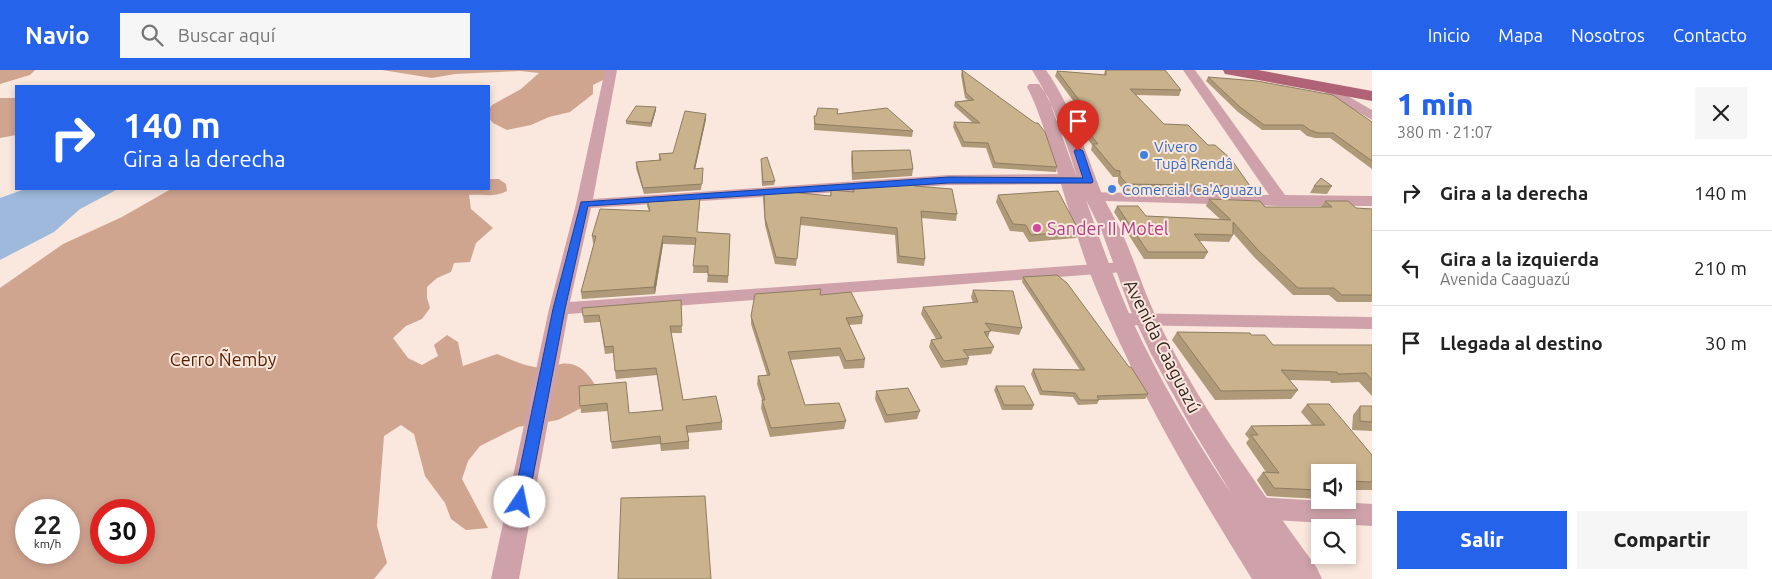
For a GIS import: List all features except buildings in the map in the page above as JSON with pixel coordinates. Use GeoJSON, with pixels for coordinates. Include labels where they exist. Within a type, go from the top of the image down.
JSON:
{"type":"FeatureCollection","features":[{"type":"Feature","properties":{"kind":"main road"},"geometry":{"type":"LineString","coordinates":[[1231,70],[1372,96]]}},
{"type":"Feature","properties":{"kind":"street"},"geometry":{"type":"LineString","coordinates":[[505,579],[559,309],[584,204],[611,70]]}},
{"type":"Feature","properties":{"kind":"street","name":"Avenida Caaguazú"},"geometry":{"type":"LineString","coordinates":[[1024,70],[1040,98],[1081,189],[1112,232],[1146,320],[1198,415],[1305,579]]}},
{"type":"Feature","properties":{"kind":"street","name":"Avenida Caaguazú"},"geometry":{"type":"LineString","coordinates":[[1039,70],[1058,99],[1074,136],[1081,189],[1099,268],[1120,319],[1162,404],[1270,579]]}},
{"type":"Feature","properties":{"kind":"street"},"geometry":{"type":"LineString","coordinates":[[1189,70],[1280,201]]}},
{"type":"Feature","properties":{"kind":"street"},"geometry":{"type":"LineString","coordinates":[[1325,87],[1372,116]]}},
{"type":"Feature","properties":{"kind":"street"},"geometry":{"type":"LineString","coordinates":[[584,204],[949,180],[1280,201],[1372,201]]}},
{"type":"Feature","properties":{"kind":"street"},"geometry":{"type":"LineString","coordinates":[[559,309],[1124,267]]}},
{"type":"Feature","properties":{"kind":"street"},"geometry":{"type":"LineString","coordinates":[[1120,319],[1372,323]]}},
{"type":"Feature","properties":{"kind":"street"},"geometry":{"type":"LineString","coordinates":[[1257,508],[1372,515]]}},
{"type":"Feature","properties":{"kind":"green space"},"geometry":{"type":"Polygon","coordinates":[[[0,70],[35,70],[30,75],[0,84],[0,70]]]}},
{"type":"Feature","properties":{"kind":"green space"},"geometry":{"type":"Polygon","coordinates":[[[382,70],[609,70],[607,78],[593,85],[593,94],[570,112],[549,117],[531,125],[507,130],[493,123],[490,119],[490,108],[521,89],[539,73],[520,71],[455,74],[432,78],[382,70]]]}},
{"type":"Feature","properties":{"kind":"green space"},"geometry":{"type":"Polygon","coordinates":[[[0,98],[15,98],[15,135],[0,138],[0,98]]]}},
{"type":"Feature","properties":{"kind":"green space","name":"Cerro Ñemby"},"geometry":{"type":"Polygon","coordinates":[[[490,179],[499,179],[506,184],[507,191],[493,195],[469,195],[471,209],[493,228],[476,243],[470,262],[454,263],[451,272],[437,278],[427,287],[427,298],[430,308],[422,319],[406,326],[393,338],[408,358],[422,365],[438,356],[434,345],[447,335],[458,342],[463,366],[497,354],[519,363],[536,367],[547,368],[567,364],[583,370],[597,388],[593,402],[558,420],[518,427],[480,446],[468,461],[462,479],[488,528],[466,530],[451,519],[445,503],[425,476],[414,434],[401,425],[384,436],[377,526],[387,563],[374,579],[0,579],[0,288],[63,244],[122,217],[169,190],[490,190],[490,179]]]}},
{"type":"Feature","properties":{"kind":"water"},"geometry":{"type":"Polygon","coordinates":[[[22,190],[116,190],[80,209],[54,232],[0,260],[0,198],[22,190]]]}},
{"type":"Feature","properties":{"kind":"place","name":"Vivero Tupâ Rendâ"},"geometry":{"type":"Point","coordinates":[1144,155]}},
{"type":"Feature","properties":{"kind":"place","name":"Comercial Ca'Aguazu"},"geometry":{"type":"Point","coordinates":[1112,189]}},
{"type":"Feature","properties":{"kind":"place","name":"Sander II Motel"},"geometry":{"type":"Point","coordinates":[1037,228]}},
{"type":"Feature","properties":{"kind":"route"},"geometry":{"type":"LineString","coordinates":[[520,502],[559,309],[584,204],[949,180],[1068,179],[1089,181],[1078,151]]}}]}
